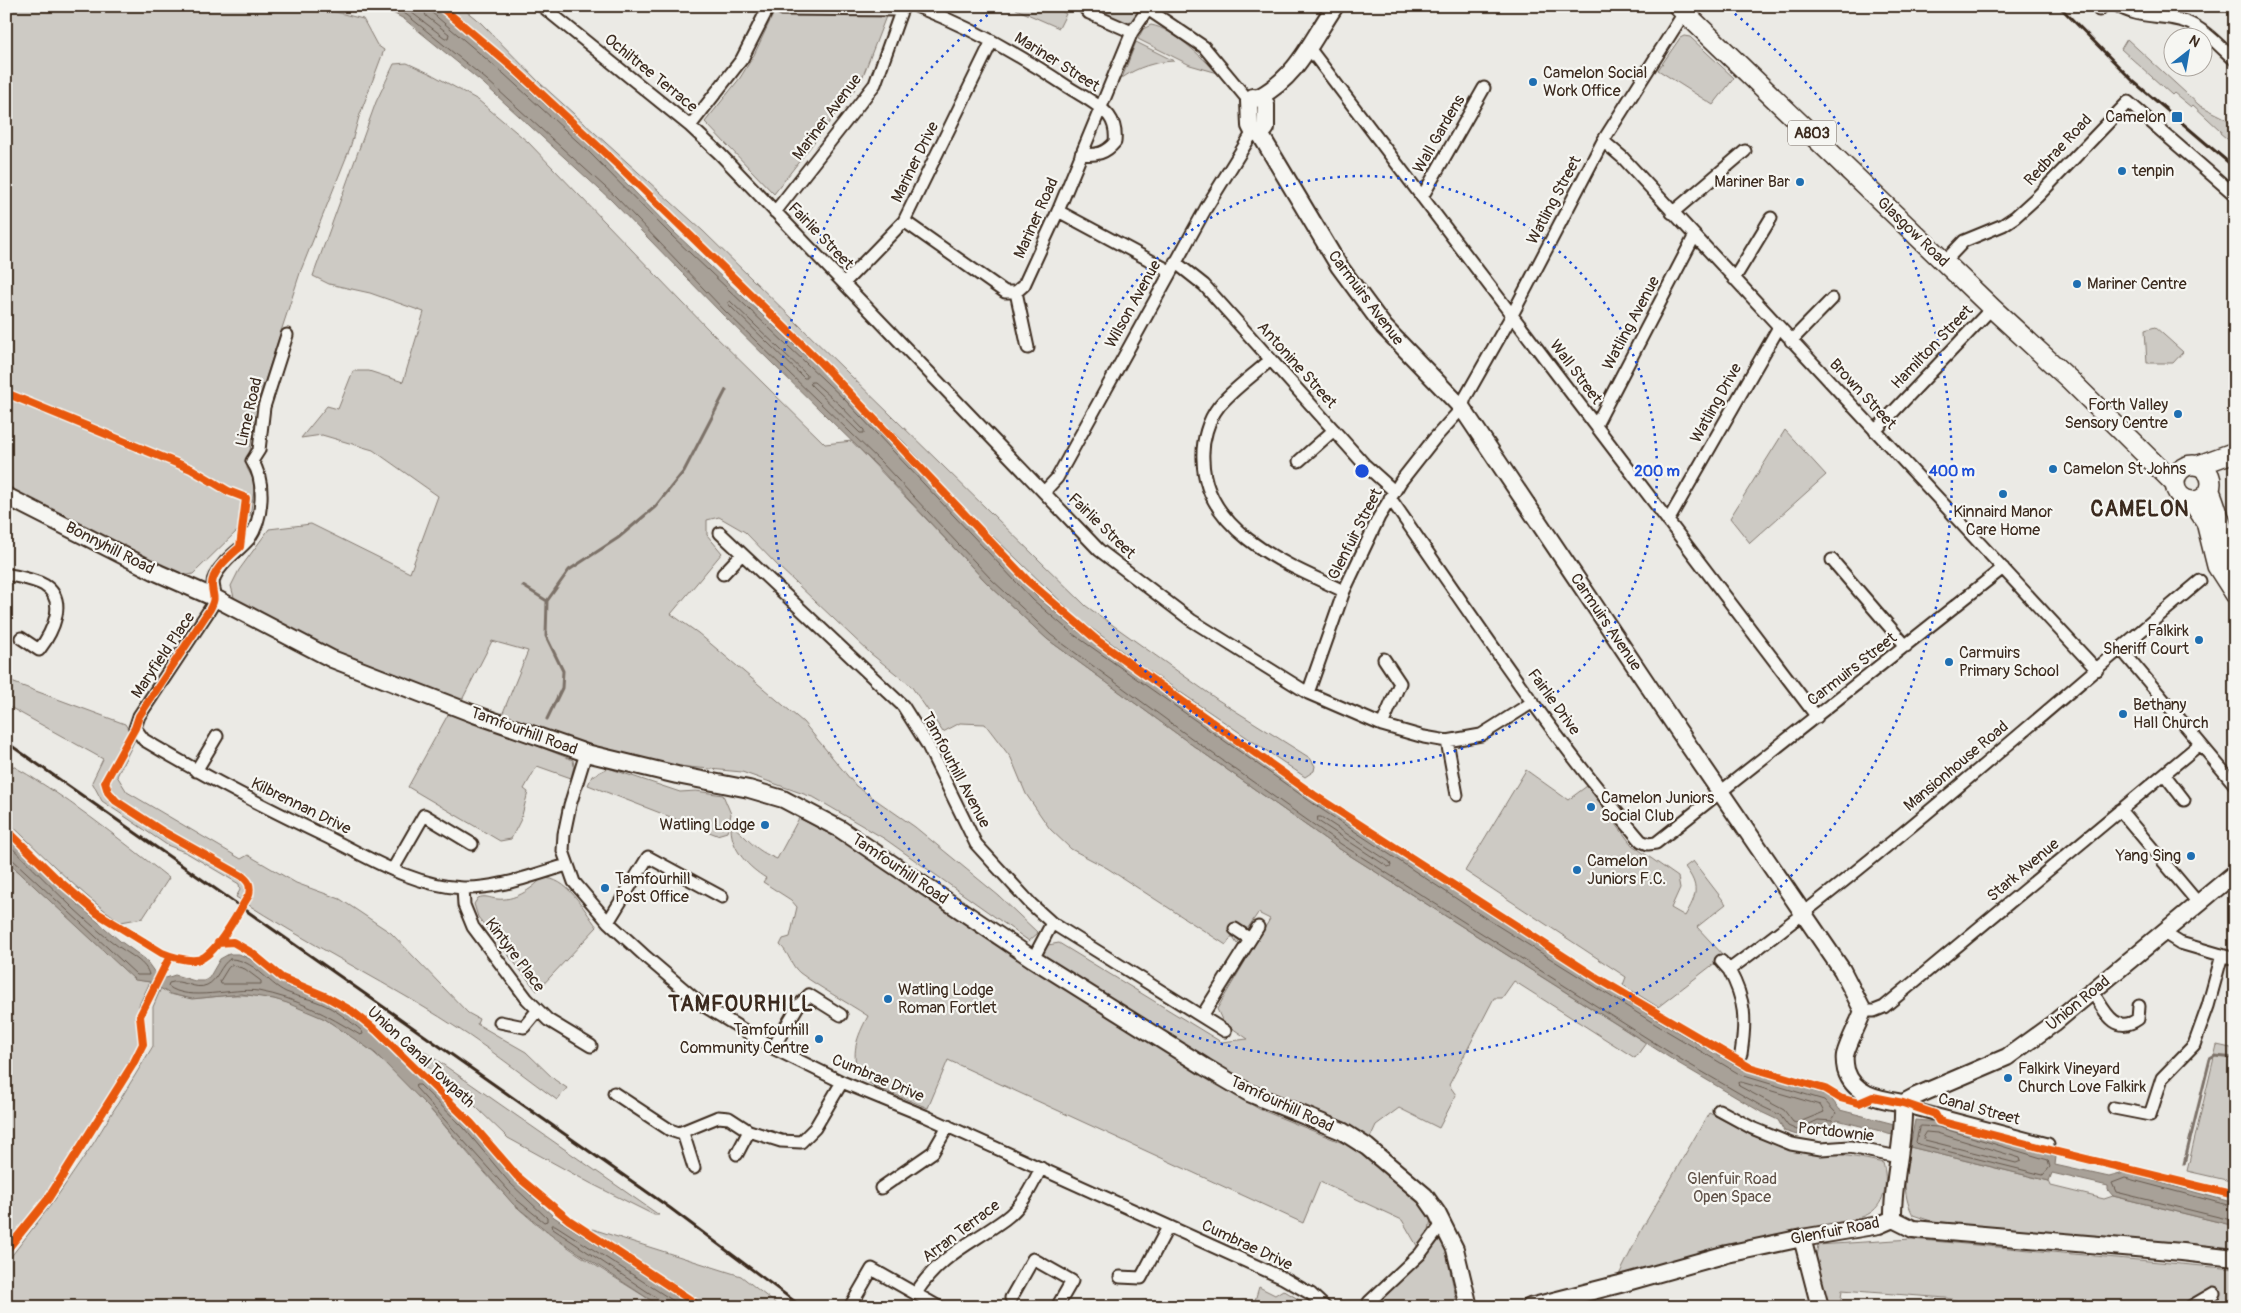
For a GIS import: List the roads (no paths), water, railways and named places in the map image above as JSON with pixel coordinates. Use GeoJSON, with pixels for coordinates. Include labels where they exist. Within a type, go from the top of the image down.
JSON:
{"type":"FeatureCollection","features":[{"type":"Feature","properties":{"kind":"main road"},"geometry":{"type":"LineString","coordinates":[[1257,133],[1266,128],[1258,101],[1297,67],[1335,6]]}},
{"type":"Feature","properties":{"kind":"main road","name":"Glasgow Road"},"geometry":{"type":"LineString","coordinates":[[1681,9],[1992,308],[2070,380],[2175,484],[2182,498],[2192,501],[2206,522],[2217,566],[2235,594]]}},
{"type":"Feature","properties":{"kind":"main road","name":"Carmuirs Avenue"},"geometry":{"type":"LineString","coordinates":[[1257,133],[1353,285],[1384,326],[1462,408],[1842,970],[1863,1011]]}},
{"type":"Feature","properties":{"kind":"main road"},"geometry":{"type":"LineString","coordinates":[[2175,484],[2177,473],[2201,475],[2235,453]]}},
{"type":"Feature","properties":{"kind":"main road"},"geometry":{"type":"LineString","coordinates":[[2148,458],[2201,475],[2217,508],[2227,547],[2235,561]]}},
{"type":"Feature","properties":{"kind":"main road"},"geometry":{"type":"LineString","coordinates":[[2192,501],[2202,499],[2201,475]]}},
{"type":"Feature","properties":{"kind":"main road","name":"Bonnyhill Road"},"geometry":{"type":"LineString","coordinates":[[7,497],[158,573],[215,598]]}},
{"type":"Feature","properties":{"kind":"main road","name":"Tamfourhill Road"},"geometry":{"type":"LineString","coordinates":[[215,598],[226,606],[332,659],[513,728],[586,753],[783,799],[840,829],[1034,959],[1249,1093],[1342,1132],[1367,1146],[1425,1196],[1443,1223],[1455,1249],[1469,1307]]}},
{"type":"Feature","properties":{"kind":"main road","name":"Union Road"},"geometry":{"type":"LineString","coordinates":[[1904,1112],[1916,1096],[2007,1057],[2054,1023],[2235,873]]}},
{"type":"Feature","properties":{"kind":"main road"},"geometry":{"type":"LineString","coordinates":[[1863,1011],[1845,1055],[1845,1067],[1851,1082],[1860,1091],[1904,1112],[1893,1219]]}},
{"type":"Feature","properties":{"kind":"main road","name":"Glenfuir Road"},"geometry":{"type":"LineString","coordinates":[[1530,1307],[1556,1304],[1727,1254],[1802,1238],[1879,1225],[1893,1219],[1914,1229],[2235,1258]]}},
{"type":"Feature","properties":{"kind":"main road"},"geometry":{"type":"LineString","coordinates":[[1802,1238],[1820,1307]]}},
{"type":"Feature","properties":{"kind":"street","name":"Ochiltree Terrace"},"geometry":{"type":"LineString","coordinates":[[542,6],[690,126],[736,170]]}},
{"type":"Feature","properties":{"kind":"street"},"geometry":{"type":"LineString","coordinates":[[690,126],[742,59],[769,6]]}},
{"type":"Feature","properties":{"kind":"street"},"geometry":{"type":"LineString","coordinates":[[776,6],[783,9],[902,8]]}},
{"type":"Feature","properties":{"kind":"street","name":"Mariner Street"},"geometry":{"type":"LineString","coordinates":[[916,6],[946,18],[992,41],[1100,108]]}},
{"type":"Feature","properties":{"kind":"street"},"geometry":{"type":"LineString","coordinates":[[1083,6],[1089,13],[1132,32]]}},
{"type":"Feature","properties":{"kind":"street"},"geometry":{"type":"LineString","coordinates":[[2118,6],[2138,14],[2174,20],[2194,26],[2235,60]]}},
{"type":"Feature","properties":{"kind":"street"},"geometry":{"type":"LineString","coordinates":[[1147,7],[1204,47],[1258,101]]}},
{"type":"Feature","properties":{"kind":"street","name":"Mariner Road"},"geometry":{"type":"LineString","coordinates":[[1016,292],[1024,285],[1058,211],[1132,32],[1147,7]]}},
{"type":"Feature","properties":{"kind":"street","name":"Mariner Avenue"},"geometry":{"type":"LineString","coordinates":[[775,212],[875,84],[902,8]]}},
{"type":"Feature","properties":{"kind":"street","name":"Watling Street"},"geometry":{"type":"LineString","coordinates":[[1462,408],[1465,398],[1512,314],[1603,141],[1681,9]]}},
{"type":"Feature","properties":{"kind":"street","name":"Mariner Drive"},"geometry":{"type":"LineString","coordinates":[[844,283],[904,221],[992,41]]}},
{"type":"Feature","properties":{"kind":"street","name":"Wall Street"},"geometry":{"type":"LineString","coordinates":[[1309,48],[1818,717]]}},
{"type":"Feature","properties":{"kind":"street","name":"Wall Gardens"},"geometry":{"type":"LineString","coordinates":[[1422,197],[1484,88]]}},
{"type":"Feature","properties":{"kind":"street","name":"Redbrae Road"},"geometry":{"type":"LineString","coordinates":[[1944,262],[1964,241],[2003,225],[2015,217],[2037,197],[2128,102],[2235,195]]}},
{"type":"Feature","properties":{"kind":"street"},"geometry":{"type":"LineString","coordinates":[[1081,154],[1091,155],[1104,152],[1115,142],[1114,125],[1100,108]]}},
{"type":"Feature","properties":{"kind":"street","name":"Wilson Avenue"},"geometry":{"type":"LineString","coordinates":[[1044,492],[1057,478],[1172,267],[1230,168],[1257,133]]}},
{"type":"Feature","properties":{"kind":"street","name":"Brown Street"},"geometry":{"type":"LineString","coordinates":[[1603,141],[1623,158],[1694,237],[2097,670]]}},
{"type":"Feature","properties":{"kind":"street"},"geometry":{"type":"LineString","coordinates":[[1672,213],[1745,151]]}},
{"type":"Feature","properties":{"kind":"street","name":"Fairlie Street"},"geometry":{"type":"LineString","coordinates":[[736,170],[1098,550],[1140,583],[1218,638],[1308,693],[1382,725],[1424,737],[1447,740],[1481,735],[1533,702]]}},
{"type":"Feature","properties":{"kind":"street","name":"Antonine Street"},"geometry":{"type":"LineString","coordinates":[[1058,211],[1172,267],[1204,285],[1392,494]]}},
{"type":"Feature","properties":{"kind":"street"},"geometry":{"type":"LineString","coordinates":[[1734,279],[1771,218]]}},
{"type":"Feature","properties":{"kind":"street"},"geometry":{"type":"LineString","coordinates":[[904,221],[1005,292],[1016,292],[1028,348]]}},
{"type":"Feature","properties":{"kind":"street","name":"Watling Avenue"},"geometry":{"type":"LineString","coordinates":[[1596,425],[1694,237]]}},
{"type":"Feature","properties":{"kind":"street"},"geometry":{"type":"LineString","coordinates":[[1791,341],[1832,299]]}},
{"type":"Feature","properties":{"kind":"street","name":"Hamilton Street"},"geometry":{"type":"LineString","coordinates":[[1875,431],[1992,308]]}},
{"type":"Feature","properties":{"kind":"street","name":"Watling Drive"},"geometry":{"type":"LineString","coordinates":[[1668,521],[1779,327]]}},
{"type":"Feature","properties":{"kind":"street","name":"Lime Road"},"geometry":{"type":"LineString","coordinates":[[215,598],[211,584],[214,576],[221,565],[249,538],[256,524],[261,491],[259,476],[252,461],[260,450],[264,407],[287,336]]}},
{"type":"Feature","properties":{"kind":"street"},"geometry":{"type":"LineString","coordinates":[[1270,360],[1219,406],[1210,422],[1202,446],[1203,475],[1210,497],[1222,515],[1239,531],[1272,556],[1344,591]]}},
{"type":"Feature","properties":{"kind":"street","name":"Glenfuir Street"},"geometry":{"type":"LineString","coordinates":[[1308,693],[1344,591],[1392,494],[1434,439],[1462,408]]}},
{"type":"Feature","properties":{"kind":"street"},"geometry":{"type":"LineString","coordinates":[[1300,462],[1334,430]]}},
{"type":"Feature","properties":{"kind":"street","name":"Fairlie Drive"},"geometry":{"type":"LineString","coordinates":[[1392,494],[1533,702],[1603,797],[1641,841],[1648,844],[1656,843],[1721,793]]}},
{"type":"Feature","properties":{"kind":"street","name":"Tamfourhill Avenue"},"geometry":{"type":"LineString","coordinates":[[720,533],[903,706],[927,744],[976,844],[1031,904],[1052,922],[1225,1031]]}},
{"type":"Feature","properties":{"kind":"street"},"geometry":{"type":"LineString","coordinates":[[723,574],[742,554]]}},
{"type":"Feature","properties":{"kind":"street"},"geometry":{"type":"LineString","coordinates":[[1832,560],[1906,646]]}},
{"type":"Feature","properties":{"kind":"street","name":"Carmuirs Street"},"geometry":{"type":"LineString","coordinates":[[1721,793],[2003,568]]}},
{"type":"Feature","properties":{"kind":"street"},"geometry":{"type":"LineString","coordinates":[[6,574],[45,586],[53,594],[57,604],[56,617],[49,638],[39,650],[21,638]]}},
{"type":"Feature","properties":{"kind":"street","name":"Mansionhouse Road"},"geometry":{"type":"LineString","coordinates":[[1729,970],[1804,914],[2097,670],[2200,581]]}},
{"type":"Feature","properties":{"kind":"street","name":"Maryfield Place"},"geometry":{"type":"LineString","coordinates":[[135,728],[139,716],[210,609],[215,598]]}},
{"type":"Feature","properties":{"kind":"street"},"geometry":{"type":"LineString","coordinates":[[2120,649],[2235,785]]}},
{"type":"Feature","properties":{"kind":"street"},"geometry":{"type":"LineString","coordinates":[[1382,725],[1400,683],[1384,659]]}},
{"type":"Feature","properties":{"kind":"street","name":"Kilbrennan Drive"},"geometry":{"type":"LineString","coordinates":[[135,728],[144,740],[196,771],[268,809],[414,879],[463,888],[497,885],[566,865]]}},
{"type":"Feature","properties":{"kind":"street"},"geometry":{"type":"LineString","coordinates":[[196,771],[217,736]]}},
{"type":"Feature","properties":{"kind":"street"},"geometry":{"type":"LineString","coordinates":[[1447,740],[1457,796]]}},
{"type":"Feature","properties":{"kind":"street","name":"Stark Avenue"},"geometry":{"type":"LineString","coordinates":[[1863,1011],[1874,1011],[1884,1007],[2200,744]]}},
{"type":"Feature","properties":{"kind":"street","name":"Cumbrae Drive"},"geometry":{"type":"LineString","coordinates":[[586,753],[564,834],[563,851],[566,865],[574,882],[608,922],[646,958],[701,1004],[773,1048],[842,1082],[948,1126],[1283,1278],[1311,1294],[1325,1307]]}},
{"type":"Feature","properties":{"kind":"street"},"geometry":{"type":"LineString","coordinates":[[2164,774],[2184,800]]}},
{"type":"Feature","properties":{"kind":"street"},"geometry":{"type":"LineString","coordinates":[[2120,810],[2199,904]]}},
{"type":"Feature","properties":{"kind":"street"},"geometry":{"type":"LineString","coordinates":[[393,869],[424,816],[472,844]]}},
{"type":"Feature","properties":{"kind":"street"},"geometry":{"type":"LineString","coordinates":[[608,922],[648,857],[722,897]]}},
{"type":"Feature","properties":{"kind":"street","name":"Kintyre Place"},"geometry":{"type":"LineString","coordinates":[[463,888],[464,905],[473,927],[537,1010],[548,1020],[591,1046]]}},
{"type":"Feature","properties":{"kind":"street"},"geometry":{"type":"LineString","coordinates":[[1034,959],[1052,922]]}},
{"type":"Feature","properties":{"kind":"street"},"geometry":{"type":"LineString","coordinates":[[1202,1016],[1258,927]]}},
{"type":"Feature","properties":{"kind":"street"},"geometry":{"type":"LineString","coordinates":[[1235,929],[1250,939]]}},
{"type":"Feature","properties":{"kind":"street"},"geometry":{"type":"LineString","coordinates":[[2164,932],[2180,943],[2235,959]]}},
{"type":"Feature","properties":{"kind":"street"},"geometry":{"type":"LineString","coordinates":[[2114,1108],[2150,1115],[2162,1078],[2185,1056],[2194,1045],[2199,1034],[2222,956]]}},
{"type":"Feature","properties":{"kind":"street"},"geometry":{"type":"LineString","coordinates":[[1721,961],[1729,970],[1738,988],[1744,1007],[1744,1031],[1740,1054]]}},
{"type":"Feature","properties":{"kind":"street"},"geometry":{"type":"LineString","coordinates":[[2092,991],[2113,1021],[2121,1026],[2130,1025],[2138,1019],[2140,1006]]}},
{"type":"Feature","properties":{"kind":"street"},"geometry":{"type":"LineString","coordinates":[[773,1048],[798,1006],[809,996],[841,1015]]}},
{"type":"Feature","properties":{"kind":"street","name":"Kintyre Place"},"geometry":{"type":"LineString","coordinates":[[500,1022],[524,1027],[537,1010]]}},
{"type":"Feature","properties":{"kind":"street"},"geometry":{"type":"LineString","coordinates":[[614,1093],[670,1130],[683,1133],[718,1117],[728,1118],[749,1131],[781,1141],[801,1142],[816,1128],[842,1082]]}},
{"type":"Feature","properties":{"kind":"street","name":"Canal Street"},"geometry":{"type":"LineString","coordinates":[[1904,1112],[1915,1109],[2048,1144]]}},
{"type":"Feature","properties":{"kind":"street","name":"Portdownie"},"geometry":{"type":"LineString","coordinates":[[1719,1110],[1752,1128],[1791,1144],[1821,1149],[1850,1147],[1899,1151]]}},
{"type":"Feature","properties":{"kind":"street"},"geometry":{"type":"LineString","coordinates":[[882,1188],[933,1152],[948,1126]]}},
{"type":"Feature","properties":{"kind":"street"},"geometry":{"type":"LineString","coordinates":[[737,1154],[749,1131]]}},
{"type":"Feature","properties":{"kind":"street"},"geometry":{"type":"LineString","coordinates":[[683,1133],[694,1168]]}},
{"type":"Feature","properties":{"kind":"street","name":"Arran Terrace"},"geometry":{"type":"LineString","coordinates":[[916,1293],[939,1264],[1006,1219],[1024,1198],[1041,1168]]}},
{"type":"Feature","properties":{"kind":"street"},"geometry":{"type":"LineString","coordinates":[[1369,1302],[1420,1254],[1443,1223]]}},
{"type":"Feature","properties":{"kind":"street"},"geometry":{"type":"LineString","coordinates":[[1120,1277],[1141,1278],[1168,1226]]}},
{"type":"Feature","properties":{"kind":"street"},"geometry":{"type":"LineString","coordinates":[[1011,1298],[1033,1259],[1072,1280],[1057,1307]]}},
{"type":"Feature","properties":{"kind":"street"},"geometry":{"type":"LineString","coordinates":[[850,1307],[872,1269],[939,1307]]}},
{"type":"Feature","properties":{"kind":"street"},"geometry":{"type":"LineString","coordinates":[[2190,1307],[2214,1293]]}},
{"type":"Feature","properties":{"kind":"water"},"geometry":{"type":"Polygon","coordinates":[[[380,6],[432,6],[507,70],[592,148],[674,232],[848,396],[1036,596],[1076,630],[1323,804],[1490,915],[1657,1020],[1743,1070],[1829,1096],[1840,1110],[1894,1124],[1892,1134],[1837,1120],[1835,1128],[1819,1125],[1797,1135],[1784,1131],[1778,1120],[1678,1063],[1338,848],[1047,639],[987,583],[877,466],[722,314],[611,200],[484,84],[404,19],[380,6]]]}},
{"type":"Feature","properties":{"kind":"water"},"geometry":{"type":"Polygon","coordinates":[[[6,835],[76,903],[120,941],[145,959],[155,973],[166,978],[175,975],[195,981],[204,981],[209,978],[220,959],[229,954],[239,954],[250,959],[288,987],[323,998],[351,1015],[377,1036],[444,1100],[513,1179],[554,1217],[692,1307],[661,1307],[556,1238],[513,1204],[432,1111],[375,1053],[325,1019],[274,999],[241,994],[192,999],[170,994],[150,982],[135,980],[6,860],[6,835]]]}},
{"type":"Feature","properties":{"kind":"water"},"geometry":{"type":"Polygon","coordinates":[[[1915,1120],[1939,1122],[2056,1157],[2055,1165],[2109,1177],[2124,1173],[2235,1203],[2235,1226],[2113,1196],[2108,1190],[2108,1186],[2052,1173],[2049,1181],[1910,1147],[1915,1120]]]}},
{"type":"Feature","properties":{"kind":"waterway"},"geometry":{"type":"LineString","coordinates":[[547,719],[562,688],[563,671],[546,636],[547,601],[569,570],[618,538],[655,507],[684,471],[726,390]]}},
{"type":"Feature","properties":{"kind":"waterway"},"geometry":{"type":"LineString","coordinates":[[523,586],[547,601]]}},
{"type":"Feature","properties":{"kind":"waterway"},"geometry":{"type":"LineString","coordinates":[[2184,1164],[2210,1059],[2215,1056],[2235,1058]]}},
{"type":"Feature","properties":{"kind":"railway"},"geometry":{"type":"LineString","coordinates":[[2059,6],[2134,82],[2235,168]]}},
{"type":"Feature","properties":{"kind":"railway"},"geometry":{"type":"LineString","coordinates":[[6,742],[670,1208],[802,1307]]}},
{"type":"Feature","properties":{"kind":"place","name":"Camelon Social Work Office"},"geometry":{"type":"Point","coordinates":[1533,82]}},
{"type":"Feature","properties":{"kind":"place","name":"Camelon"},"geometry":{"type":"Point","coordinates":[2177,117]}},
{"type":"Feature","properties":{"kind":"place","name":"tenpin"},"geometry":{"type":"Point","coordinates":[2122,171]}},
{"type":"Feature","properties":{"kind":"place","name":"Mariner Bar"},"geometry":{"type":"Point","coordinates":[1800,182]}},
{"type":"Feature","properties":{"kind":"place","name":"Mariner Centre"},"geometry":{"type":"Point","coordinates":[2077,284]}},
{"type":"Feature","properties":{"kind":"place","name":"Forth Valley Sensory Centre"},"geometry":{"type":"Point","coordinates":[2178,414]}},
{"type":"Feature","properties":{"kind":"place","name":"Camelon St Johns"},"geometry":{"type":"Point","coordinates":[2053,469]}},
{"type":"Feature","properties":{"kind":"place","name":"Kinnaird Manor Care Home"},"geometry":{"type":"Point","coordinates":[2003,494]}},
{"type":"Feature","properties":{"kind":"place","name":"Falkirk Sheriff Court"},"geometry":{"type":"Point","coordinates":[2199,640]}},
{"type":"Feature","properties":{"kind":"place","name":"Carmuirs Primary School"},"geometry":{"type":"Point","coordinates":[1949,662]}},
{"type":"Feature","properties":{"kind":"place","name":"Bethany Hall Church"},"geometry":{"type":"Point","coordinates":[2123,714]}},
{"type":"Feature","properties":{"kind":"place","name":"Camelon Juniors Social Club"},"geometry":{"type":"Point","coordinates":[1591,807]}},
{"type":"Feature","properties":{"kind":"place","name":"Watling Lodge"},"geometry":{"type":"Point","coordinates":[765,825]}},
{"type":"Feature","properties":{"kind":"place","name":"Yang Sing"},"geometry":{"type":"Point","coordinates":[2191,856]}},
{"type":"Feature","properties":{"kind":"place","name":"Camelon Juniors F.C."},"geometry":{"type":"Point","coordinates":[1577,870]}},
{"type":"Feature","properties":{"kind":"place","name":"Tamfourhill Post Office"},"geometry":{"type":"Point","coordinates":[605,888]}},
{"type":"Feature","properties":{"kind":"place","name":"Watling Lodge Roman Fortlet"},"geometry":{"type":"Point","coordinates":[888,999]}},
{"type":"Feature","properties":{"kind":"place","name":"Tamfourhill Community Centre"},"geometry":{"type":"Point","coordinates":[819,1039]}},
{"type":"Feature","properties":{"kind":"place","name":"Falkirk Vineyard Church Love Falkirk"},"geometry":{"type":"Point","coordinates":[2008,1078]}},
{"type":"Feature","properties":{"kind":"district","name":"CAMELON"},"geometry":{"type":"Point","coordinates":[2140,509]}},
{"type":"Feature","properties":{"kind":"district","name":"TAMFOURHILL"},"geometry":{"type":"Point","coordinates":[741,1004]}},
{"type":"Feature","properties":{"kind":"park label","name":"Glenfuir Road Open Space"},"geometry":{"type":"Point","coordinates":[1732,1188]}}]}
